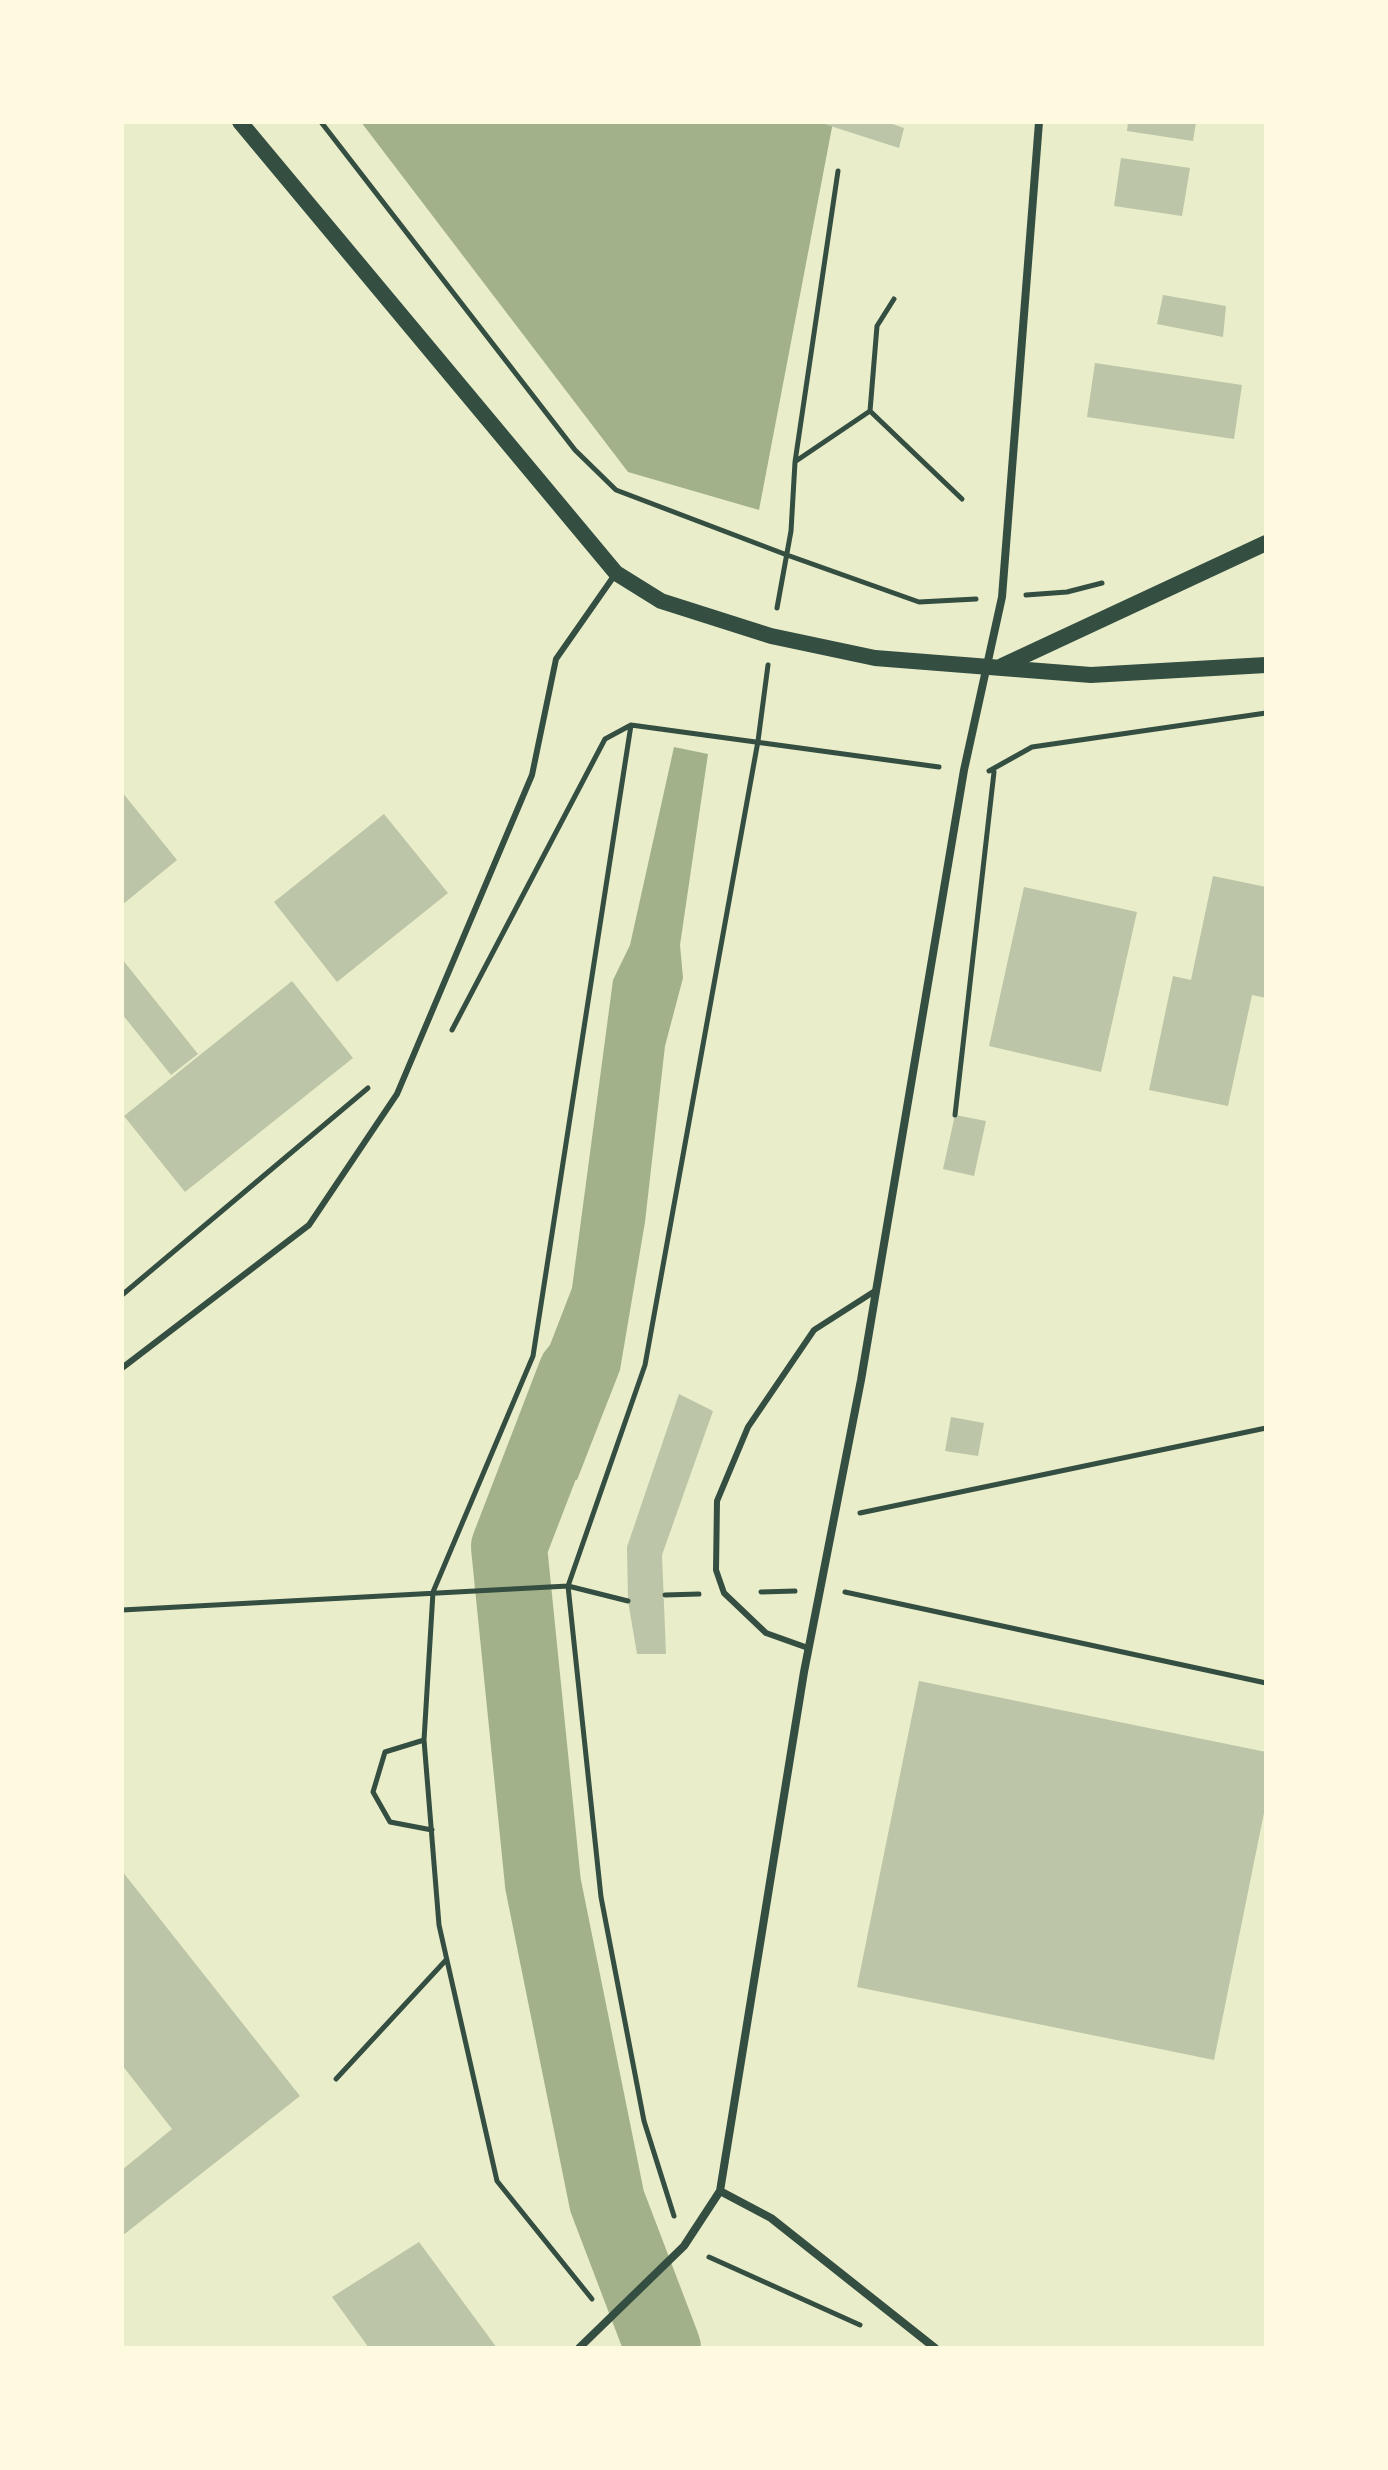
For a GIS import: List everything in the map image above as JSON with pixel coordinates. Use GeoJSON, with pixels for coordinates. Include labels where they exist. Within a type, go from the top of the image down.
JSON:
{"type":"FeatureCollection","features":[{"type":"Feature","properties":{"kind":"main road"},"geometry":{"type":"LineString","coordinates":[[240,122],[616,573],[661,601],[771,636],[875,658],[1091,675],[1266,665]]}},
{"type":"Feature","properties":{"kind":"main road"},"geometry":{"type":"LineString","coordinates":[[993,667],[1266,543]]}},
{"type":"Feature","properties":{"kind":"street"},"geometry":{"type":"LineString","coordinates":[[579,2348],[684,2246],[720,2191],[808,1648],[861,1380],[964,770],[993,667],[1002,597],[1039,122]]}},
{"type":"Feature","properties":{"kind":"street"},"geometry":{"type":"LineString","coordinates":[[720,2191],[771,2218],[935,2348]]}},
{"type":"Feature","properties":{"kind":"lane"},"geometry":{"type":"LineString","coordinates":[[122,1368],[309,1225],[397,1094],[532,775],[556,659],[616,573]]}},
{"type":"Feature","properties":{"kind":"lane"},"geometry":{"type":"LineString","coordinates":[[808,1648],[766,1633],[724,1593],[716,1570],[717,1501],[748,1427],[814,1330],[875,1291]]}},
{"type":"Feature","properties":{"kind":"path"},"geometry":{"type":"LineString","coordinates":[[321,122],[575,450],[616,490],[919,602],[1067,592],[1110,581]]}},
{"type":"Feature","properties":{"kind":"path"},"geometry":{"type":"LineString","coordinates":[[838,171],[795,462],[787,555],[771,636],[758,741],[645,1365],[568,1586],[601,1897],[644,2121],[684,2246],[869,2329]]}},
{"type":"Feature","properties":{"kind":"path"},"geometry":{"type":"LineString","coordinates":[[870,411],[877,326],[894,299]]}},
{"type":"Feature","properties":{"kind":"path"},"geometry":{"type":"LineString","coordinates":[[795,462],[870,411]]}},
{"type":"Feature","properties":{"kind":"path"},"geometry":{"type":"LineString","coordinates":[[870,411],[962,499]]}},
{"type":"Feature","properties":{"kind":"path"},"geometry":{"type":"LineString","coordinates":[[122,1295],[366,1089],[457,1027],[605,739],[631,725],[994,772],[1032,747],[1266,713]]}},
{"type":"Feature","properties":{"kind":"path"},"geometry":{"type":"LineString","coordinates":[[609,2321],[497,2181],[439,1925],[424,1740],[433,1592],[533,1356],[631,725]]}},
{"type":"Feature","properties":{"kind":"path"},"geometry":{"type":"LineString","coordinates":[[955,1115],[994,772]]}},
{"type":"Feature","properties":{"kind":"path"},"geometry":{"type":"LineString","coordinates":[[855,1529],[860,1513],[1266,1428]]}},
{"type":"Feature","properties":{"kind":"path"},"geometry":{"type":"LineString","coordinates":[[122,1610],[568,1586],[628,1601]]}},
{"type":"Feature","properties":{"kind":"path"},"geometry":{"type":"LineString","coordinates":[[665,1595],[836,1590],[1266,1683]]}},
{"type":"Feature","properties":{"kind":"path"},"geometry":{"type":"LineString","coordinates":[[424,1740],[385,1752],[373,1792],[390,1822],[432,1830]]}},
{"type":"Feature","properties":{"kind":"path"},"geometry":{"type":"LineString","coordinates":[[336,2079],[447,1959]]}},
{"type":"Feature","properties":{"kind":"shaded area"},"geometry":{"type":"Polygon","coordinates":[[[361,122],[833,122],[759,510],[628,472],[361,122]]]}},
{"type":"Feature","properties":{"kind":"shaded area"},"geometry":{"type":"Polygon","coordinates":[[[674,747],[708,754],[680,945],[683,978],[665,1046],[645,1222],[620,1370],[577,1480],[512,1461],[519,1425],[572,1288],[613,980],[630,945],[674,747]]]}},
{"type":"Feature","properties":{"kind":"building"},"geometry":{"type":"Polygon","coordinates":[[[818,122],[887,122],[904,128],[899,148],[818,122]]]}},
{"type":"Feature","properties":{"kind":"building"},"geometry":{"type":"Polygon","coordinates":[[[1128,122],[1196,122],[1193,141],[1127,131],[1128,122]]]}},
{"type":"Feature","properties":{"kind":"building"},"geometry":{"type":"Polygon","coordinates":[[[1121,158],[1190,168],[1182,216],[1114,206],[1121,158]]]}},
{"type":"Feature","properties":{"kind":"building"},"geometry":{"type":"Polygon","coordinates":[[[1163,295],[1226,306],[1223,337],[1157,324],[1163,295]]]}},
{"type":"Feature","properties":{"kind":"building"},"geometry":{"type":"Polygon","coordinates":[[[1095,363],[1242,385],[1234,439],[1087,417],[1095,363]]]}},
{"type":"Feature","properties":{"kind":"building"},"geometry":{"type":"Polygon","coordinates":[[[122,792],[177,860],[122,905],[122,792]]]}},
{"type":"Feature","properties":{"kind":"building"},"geometry":{"type":"Polygon","coordinates":[[[384,814],[448,893],[337,982],[274,902],[384,814]]]}},
{"type":"Feature","properties":{"kind":"building"},"geometry":{"type":"Polygon","coordinates":[[[1213,876],[1266,887],[1266,998],[1252,995],[1228,1106],[1149,1090],[1173,976],[1191,980],[1213,876]]]}},
{"type":"Feature","properties":{"kind":"building"},"geometry":{"type":"Polygon","coordinates":[[[1024,887],[1137,912],[1101,1072],[989,1046],[1024,887]]]}},
{"type":"Feature","properties":{"kind":"building"},"geometry":{"type":"Polygon","coordinates":[[[122,959],[198,1054],[171,1075],[122,1014],[122,959]]]}},
{"type":"Feature","properties":{"kind":"building"},"geometry":{"type":"Polygon","coordinates":[[[292,981],[353,1058],[185,1192],[124,1116],[292,981]]]}},
{"type":"Feature","properties":{"kind":"building"},"geometry":{"type":"Polygon","coordinates":[[[955,1115],[986,1121],[974,1176],[943,1169],[955,1115]]]}},
{"type":"Feature","properties":{"kind":"building"},"geometry":{"type":"Polygon","coordinates":[[[679,1394],[713,1411],[662,1555],[666,1654],[637,1654],[628,1601],[627,1547],[679,1394]]]}},
{"type":"Feature","properties":{"kind":"building"},"geometry":{"type":"Polygon","coordinates":[[[951,1417],[984,1423],[978,1456],[945,1451],[951,1417]]]}},
{"type":"Feature","properties":{"kind":"building"},"geometry":{"type":"Polygon","coordinates":[[[919,1681],[1266,1752],[1266,1803],[1214,2060],[857,1987],[919,1681]]]}},
{"type":"Feature","properties":{"kind":"building"},"geometry":{"type":"Polygon","coordinates":[[[122,1871],[300,2096],[122,2236],[122,2170],[172,2129],[122,2065],[122,1871]]]}},
{"type":"Feature","properties":{"kind":"building"},"geometry":{"type":"Polygon","coordinates":[[[419,2242],[497,2348],[369,2348],[332,2297],[419,2242]]]}},
{"type":"Feature","properties":{"kind":"waterway"},"geometry":{"type":"LineString","coordinates":[[576,1373],[509,1547],[543,1884],[607,2201],[663,2348]]}}]}
